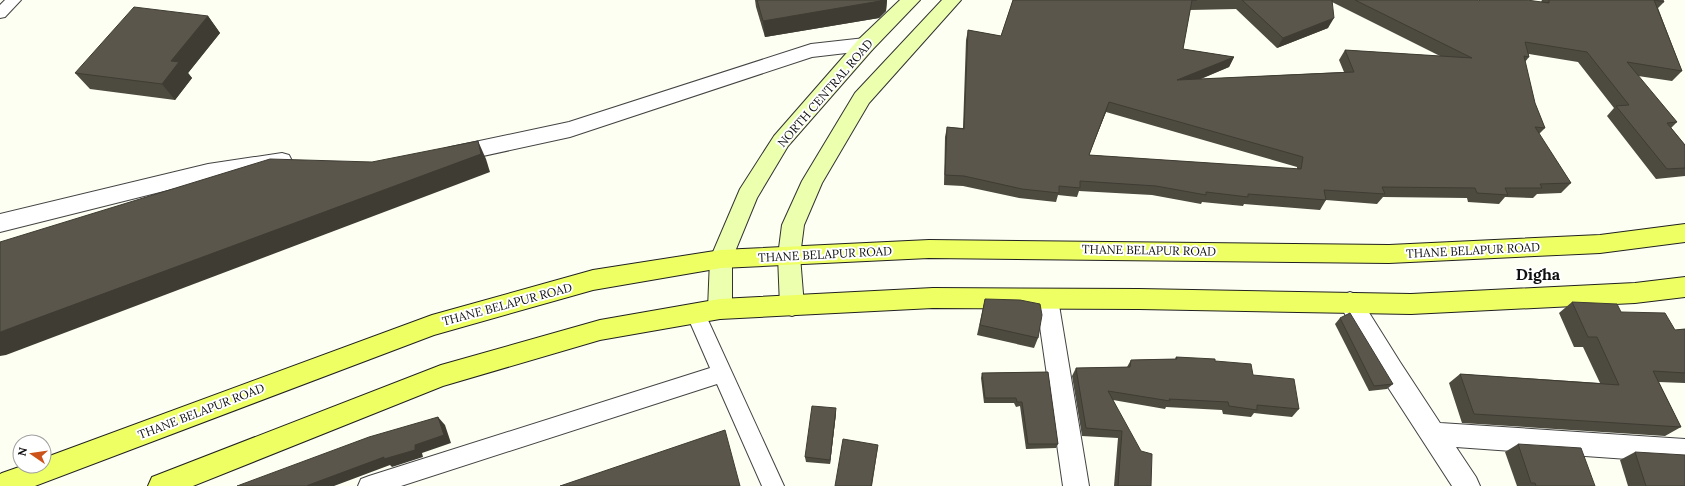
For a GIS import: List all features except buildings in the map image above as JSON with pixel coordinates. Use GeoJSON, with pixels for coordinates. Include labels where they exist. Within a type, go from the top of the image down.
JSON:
{"type":"FeatureCollection","features":[{"type":"Feature","properties":{"kind":"main road","name":"NORTH CENTRAL ROAD"},"geometry":{"type":"LineString","coordinates":[[720,309],[721,259],[747,195],[782,141],[865,44],[911,0]]}},
{"type":"Feature","properties":{"kind":"main road"},"geometry":{"type":"LineString","coordinates":[[792,306],[789,256],[793,225],[812,181],[862,98],[952,0]]}},
{"type":"Feature","properties":{"kind":"main road","name":"THANE BELAPUR ROAD"},"geometry":{"type":"LineString","coordinates":[[2,486],[432,325],[593,280],[721,259],[929,249],[1389,254],[1600,244],[1685,233]]}},
{"type":"Feature","properties":{"kind":"main road"},"geometry":{"type":"LineString","coordinates":[[161,486],[441,376],[600,330],[720,309],[933,298],[1350,302],[1411,304],[1683,291]]}},
{"type":"Feature","properties":{"kind":"street"},"geometry":{"type":"LineString","coordinates":[[432,158],[454,155],[570,129],[811,51],[865,44]]}},
{"type":"Feature","properties":{"kind":"street"},"geometry":{"type":"LineString","coordinates":[[0,223],[208,172],[277,161],[301,162]]}},
{"type":"Feature","properties":{"kind":"street"},"geometry":{"type":"LineString","coordinates":[[1047,299],[1076,486]]}},
{"type":"Feature","properties":{"kind":"street"},"geometry":{"type":"LineString","coordinates":[[1350,302],[1391,370],[1467,486]]}},
{"type":"Feature","properties":{"kind":"street"},"geometry":{"type":"LineString","coordinates":[[1433,434],[1685,450]]}},
{"type":"Feature","properties":{"kind":"lane"},"geometry":{"type":"LineString","coordinates":[[0,13],[14,0]]}},
{"type":"Feature","properties":{"kind":"lane"},"geometry":{"type":"LineString","coordinates":[[695,313],[773,486]]}},
{"type":"Feature","properties":{"kind":"lane"},"geometry":{"type":"LineString","coordinates":[[369,486],[722,373]]}},
{"type":"Feature","properties":{"kind":"district","name":"Digha"},"geometry":{"type":"Point","coordinates":[1538,274]}}]}
